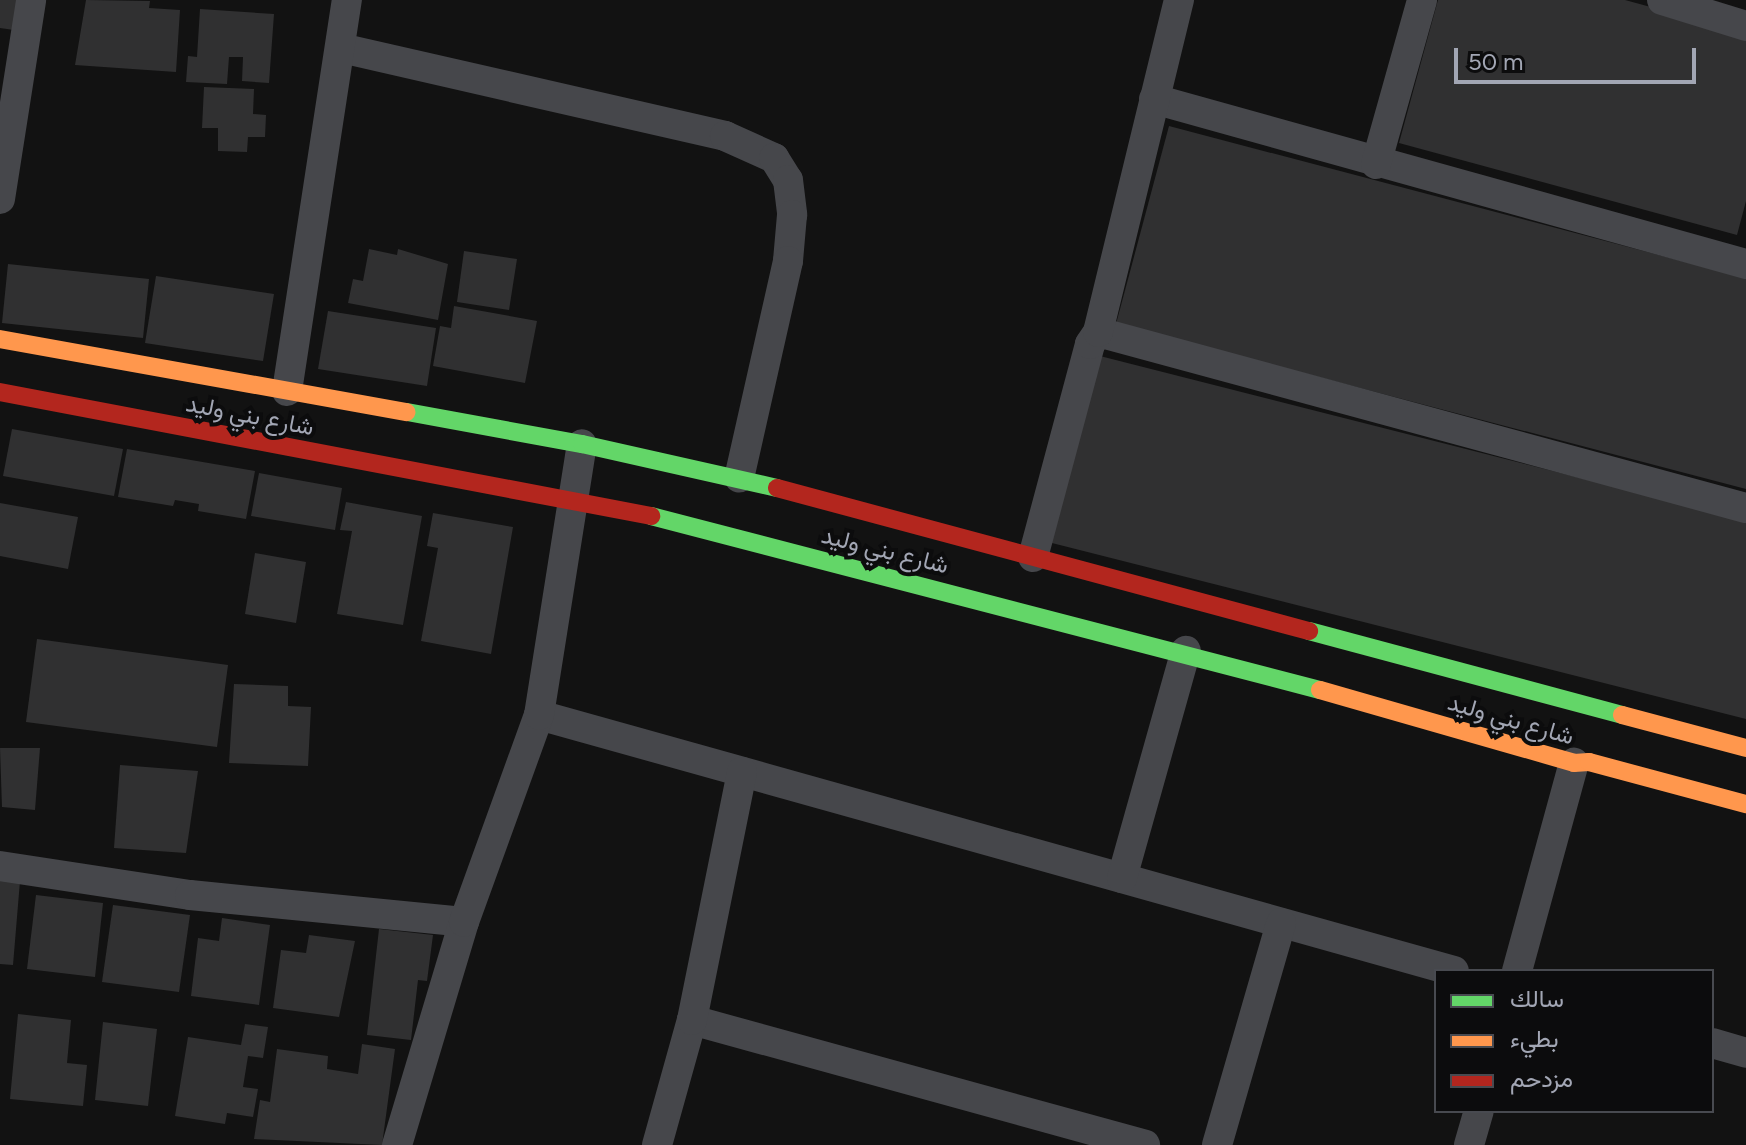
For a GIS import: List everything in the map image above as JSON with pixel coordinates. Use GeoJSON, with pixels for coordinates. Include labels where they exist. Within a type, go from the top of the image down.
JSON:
{"type":"FeatureCollection","features":[{"type":"Feature","properties":{"kind":"street"},"geometry":{"type":"LineString","coordinates":[[0,199],[31,0]]}},
{"type":"Feature","properties":{"kind":"street"},"geometry":{"type":"LineString","coordinates":[[287,391],[347,0]]}},
{"type":"Feature","properties":{"kind":"street"},"geometry":{"type":"LineString","coordinates":[[1033,557],[1090,344],[1098,332],[1179,0]]}},
{"type":"Feature","properties":{"kind":"street"},"geometry":{"type":"LineString","coordinates":[[1376,164],[1422,0]]}},
{"type":"Feature","properties":{"kind":"street"},"geometry":{"type":"LineString","coordinates":[[1662,0],[1746,26]]}},
{"type":"Feature","properties":{"kind":"street"},"geometry":{"type":"LineString","coordinates":[[341,48],[725,136],[774,158],[788,180],[792,215],[788,261],[739,478]]}},
{"type":"Feature","properties":{"kind":"street"},"geometry":{"type":"LineString","coordinates":[[1154,99],[1376,164],[1746,263]]}},
{"type":"Feature","properties":{"kind":"street"},"geometry":{"type":"LineString","coordinates":[[1098,332],[1746,508]]}},
{"type":"Feature","properties":{"kind":"street","name":"شارع بني وليد"},"geometry":{"type":"LineString","coordinates":[[0,339],[582,444],[739,478],[1746,748]]}},
{"type":"Feature","properties":{"kind":"street","name":"شارع بني وليد"},"geometry":{"type":"LineString","coordinates":[[0,392],[570,500],[1186,651],[1574,763],[1589,762],[1746,804]]}},
{"type":"Feature","properties":{"kind":"street"},"geometry":{"type":"LineString","coordinates":[[397,1145],[464,922],[539,715],[570,500],[582,444]]}},
{"type":"Feature","properties":{"kind":"street"},"geometry":{"type":"LineString","coordinates":[[1122,878],[1186,651]]}},
{"type":"Feature","properties":{"kind":"street"},"geometry":{"type":"LineString","coordinates":[[539,715],[1447,969]]}},
{"type":"Feature","properties":{"kind":"street"},"geometry":{"type":"LineString","coordinates":[[1518,969],[1574,763]]}},
{"type":"Feature","properties":{"kind":"street"},"geometry":{"type":"LineString","coordinates":[[657,1145],[692,1020],[742,772]]}},
{"type":"Feature","properties":{"kind":"street"},"geometry":{"type":"LineString","coordinates":[[0,866],[190,895],[464,922]]}},
{"type":"Feature","properties":{"kind":"street"},"geometry":{"type":"LineString","coordinates":[[1217,1145],[1281,923]]}},
{"type":"Feature","properties":{"kind":"street"},"geometry":{"type":"LineString","coordinates":[[692,1020],[1145,1145]]}},
{"type":"Feature","properties":{"kind":"street"},"geometry":{"type":"LineString","coordinates":[[1714,1044],[1746,1053]]}},
{"type":"Feature","properties":{"kind":"street"},"geometry":{"type":"LineString","coordinates":[[1469,1145],[1478,1113]]}},
{"type":"Feature","properties":{"kind":"building"},"geometry":{"type":"Polygon","coordinates":[[[0,0],[18,0],[14,30],[0,28],[0,0]]]}},
{"type":"Feature","properties":{"kind":"building"},"geometry":{"type":"Polygon","coordinates":[[[86,0],[150,1],[149,8],[180,10],[176,72],[75,65],[86,0]]]}},
{"type":"Feature","properties":{"kind":"building"},"geometry":{"type":"Polygon","coordinates":[[[1438,0],[1625,0],[1746,33],[1746,201],[1737,235],[1399,143],[1438,0]]]}},
{"type":"Feature","properties":{"kind":"building"},"geometry":{"type":"Polygon","coordinates":[[[200,9],[274,14],[269,83],[242,81],[243,57],[229,57],[227,84],[186,82],[188,56],[197,57],[200,9]]]}},
{"type":"Feature","properties":{"kind":"building"},"geometry":{"type":"Polygon","coordinates":[[[204,87],[254,89],[253,114],[266,115],[265,137],[248,137],[247,152],[218,151],[218,128],[202,128],[204,87]]]}},
{"type":"Feature","properties":{"kind":"building"},"geometry":{"type":"Polygon","coordinates":[[[1169,126],[1746,278],[1746,489],[1116,324],[1169,126]]]}},
{"type":"Feature","properties":{"kind":"building"},"geometry":{"type":"Polygon","coordinates":[[[369,249],[397,255],[398,249],[448,264],[438,320],[348,303],[353,279],[363,281],[369,249]]]}},
{"type":"Feature","properties":{"kind":"building"},"geometry":{"type":"Polygon","coordinates":[[[464,251],[517,259],[509,310],[457,302],[464,251]]]}},
{"type":"Feature","properties":{"kind":"building"},"geometry":{"type":"Polygon","coordinates":[[[8,264],[149,279],[143,338],[2,323],[8,264]]]}},
{"type":"Feature","properties":{"kind":"building"},"geometry":{"type":"Polygon","coordinates":[[[156,276],[274,294],[263,361],[145,343],[156,276]]]}},
{"type":"Feature","properties":{"kind":"building"},"geometry":{"type":"Polygon","coordinates":[[[454,306],[537,321],[525,383],[433,366],[440,326],[451,328],[454,306]]]}},
{"type":"Feature","properties":{"kind":"building"},"geometry":{"type":"Polygon","coordinates":[[[328,311],[436,328],[427,386],[318,369],[328,311]]]}},
{"type":"Feature","properties":{"kind":"building"},"geometry":{"type":"Polygon","coordinates":[[[1096,355],[1746,520],[1746,719],[1048,542],[1096,355]]]}},
{"type":"Feature","properties":{"kind":"building"},"geometry":{"type":"Polygon","coordinates":[[[12,429],[123,449],[114,496],[3,476],[12,429]]]}},
{"type":"Feature","properties":{"kind":"building"},"geometry":{"type":"Polygon","coordinates":[[[127,449],[255,471],[246,519],[198,511],[199,504],[175,500],[173,506],[118,497],[127,449]]]}},
{"type":"Feature","properties":{"kind":"building"},"geometry":{"type":"Polygon","coordinates":[[[259,473],[342,488],[335,530],[251,516],[259,473]]]}},
{"type":"Feature","properties":{"kind":"building"},"geometry":{"type":"Polygon","coordinates":[[[346,502],[422,516],[403,625],[337,614],[352,531],[340,530],[346,502]]]}},
{"type":"Feature","properties":{"kind":"building"},"geometry":{"type":"Polygon","coordinates":[[[0,503],[78,517],[68,569],[0,556],[0,503]]]}},
{"type":"Feature","properties":{"kind":"building"},"geometry":{"type":"Polygon","coordinates":[[[433,513],[513,527],[491,654],[421,641],[438,548],[427,546],[433,513]]]}},
{"type":"Feature","properties":{"kind":"building"},"geometry":{"type":"Polygon","coordinates":[[[255,553],[306,562],[296,623],[245,614],[255,553]]]}},
{"type":"Feature","properties":{"kind":"building"},"geometry":{"type":"Polygon","coordinates":[[[37,639],[228,665],[217,747],[26,722],[37,639]]]}},
{"type":"Feature","properties":{"kind":"building"},"geometry":{"type":"Polygon","coordinates":[[[234,684],[288,686],[288,706],[311,707],[308,766],[229,763],[234,684]]]}},
{"type":"Feature","properties":{"kind":"building"},"geometry":{"type":"Polygon","coordinates":[[[0,748],[40,748],[35,810],[2,807],[0,748]]]}},
{"type":"Feature","properties":{"kind":"building"},"geometry":{"type":"Polygon","coordinates":[[[120,765],[198,771],[186,853],[114,848],[120,765]]]}},
{"type":"Feature","properties":{"kind":"building"},"geometry":{"type":"Polygon","coordinates":[[[0,880],[20,881],[13,965],[0,964],[0,880]]]}},
{"type":"Feature","properties":{"kind":"building"},"geometry":{"type":"Polygon","coordinates":[[[36,895],[103,903],[95,977],[27,969],[36,895]]]}},
{"type":"Feature","properties":{"kind":"building"},"geometry":{"type":"Polygon","coordinates":[[[113,905],[190,915],[179,992],[102,982],[113,905]]]}},
{"type":"Feature","properties":{"kind":"building"},"geometry":{"type":"Polygon","coordinates":[[[222,918],[270,925],[259,1005],[191,996],[198,938],[219,941],[222,918]]]}},
{"type":"Feature","properties":{"kind":"building"},"geometry":{"type":"Polygon","coordinates":[[[379,929],[433,935],[427,981],[418,980],[411,1040],[367,1035],[379,929]]]}},
{"type":"Feature","properties":{"kind":"building"},"geometry":{"type":"Polygon","coordinates":[[[309,935],[355,941],[339,1017],[273,1008],[281,950],[306,953],[309,935]]]}},
{"type":"Feature","properties":{"kind":"building"},"geometry":{"type":"Polygon","coordinates":[[[18,1014],[71,1020],[67,1063],[87,1065],[83,1106],[10,1099],[18,1014]]]}},
{"type":"Feature","properties":{"kind":"building"},"geometry":{"type":"Polygon","coordinates":[[[103,1022],[157,1029],[148,1106],[95,1100],[103,1022]]]}},
{"type":"Feature","properties":{"kind":"building"},"geometry":{"type":"Polygon","coordinates":[[[245,1024],[268,1027],[263,1058],[248,1056],[243,1087],[258,1089],[253,1117],[227,1113],[225,1124],[175,1116],[188,1037],[241,1045],[245,1024]]]}},
{"type":"Feature","properties":{"kind":"building"},"geometry":{"type":"Polygon","coordinates":[[[362,1044],[395,1049],[382,1145],[254,1139],[260,1100],[270,1102],[277,1049],[328,1056],[327,1069],[358,1074],[362,1044]]]}},
{"type":"Feature","properties":{"kind":"traffic: fast"},"geometry":{"type":"LineString","coordinates":[[407,412],[582,444],[777,488]]}},
{"type":"Feature","properties":{"kind":"traffic: fast"},"geometry":{"type":"LineString","coordinates":[[651,516],[1320,690]]}},
{"type":"Feature","properties":{"kind":"traffic: fast"},"geometry":{"type":"LineString","coordinates":[[1309,631],[1622,715]]}},
{"type":"Feature","properties":{"kind":"traffic: slow"},"geometry":{"type":"LineString","coordinates":[[0,339],[407,412]]}},
{"type":"Feature","properties":{"kind":"traffic: slow"},"geometry":{"type":"LineString","coordinates":[[1320,690],[1574,763],[1589,762],[1746,804]]}},
{"type":"Feature","properties":{"kind":"traffic: slow"},"geometry":{"type":"LineString","coordinates":[[1622,715],[1746,748]]}},
{"type":"Feature","properties":{"kind":"traffic: jam"},"geometry":{"type":"LineString","coordinates":[[0,392],[651,516]]}},
{"type":"Feature","properties":{"kind":"traffic: jam"},"geometry":{"type":"LineString","coordinates":[[777,488],[1309,631]]}}]}
